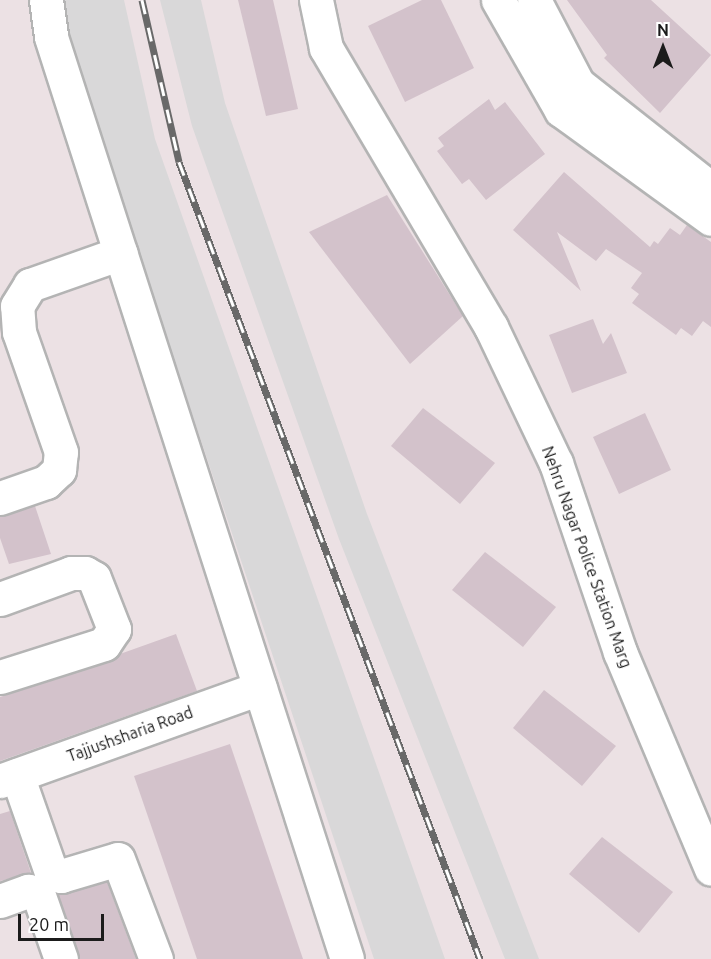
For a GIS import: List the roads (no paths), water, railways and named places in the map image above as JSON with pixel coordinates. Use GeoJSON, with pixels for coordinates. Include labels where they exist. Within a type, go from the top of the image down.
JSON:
{"type":"FeatureCollection","features":[{"type":"Feature","properties":{"kind":"street"},"geometry":{"type":"LineString","coordinates":[[46,0],[51,37],[347,959]]}},
{"type":"Feature","properties":{"kind":"street","name":"Nehru Nagar Police Station Marg"},"geometry":{"type":"LineString","coordinates":[[316,0],[326,48],[491,327],[556,463],[620,652],[711,868]]}},
{"type":"Feature","properties":{"kind":"street"},"geometry":{"type":"LineString","coordinates":[[498,0],[561,111],[711,219]]}},
{"type":"Feature","properties":{"kind":"street"},"geometry":{"type":"LineString","coordinates":[[534,0],[578,84],[711,189]]}},
{"type":"Feature","properties":{"kind":"street"},"geometry":{"type":"LineString","coordinates":[[0,498],[46,482],[59,470],[61,452],[19,332],[17,306],[30,285],[121,253]]}},
{"type":"Feature","properties":{"kind":"street"},"geometry":{"type":"LineString","coordinates":[[0,599],[71,573],[85,573],[94,578],[114,629],[104,644],[0,677]]}},
{"type":"Feature","properties":{"kind":"street","name":"Tajjushsharia Road"},"geometry":{"type":"LineString","coordinates":[[11,791],[260,688]]}},
{"type":"Feature","properties":{"kind":"street"},"geometry":{"type":"LineString","coordinates":[[11,791],[51,872],[61,876],[113,858],[121,863],[156,959]]}},
{"type":"Feature","properties":{"kind":"street"},"geometry":{"type":"LineString","coordinates":[[0,901],[28,891],[38,893],[61,959]]}},
{"type":"Feature","properties":{"kind":"railway"},"geometry":{"type":"LineString","coordinates":[[142,0],[179,162],[480,959]]}}]}
